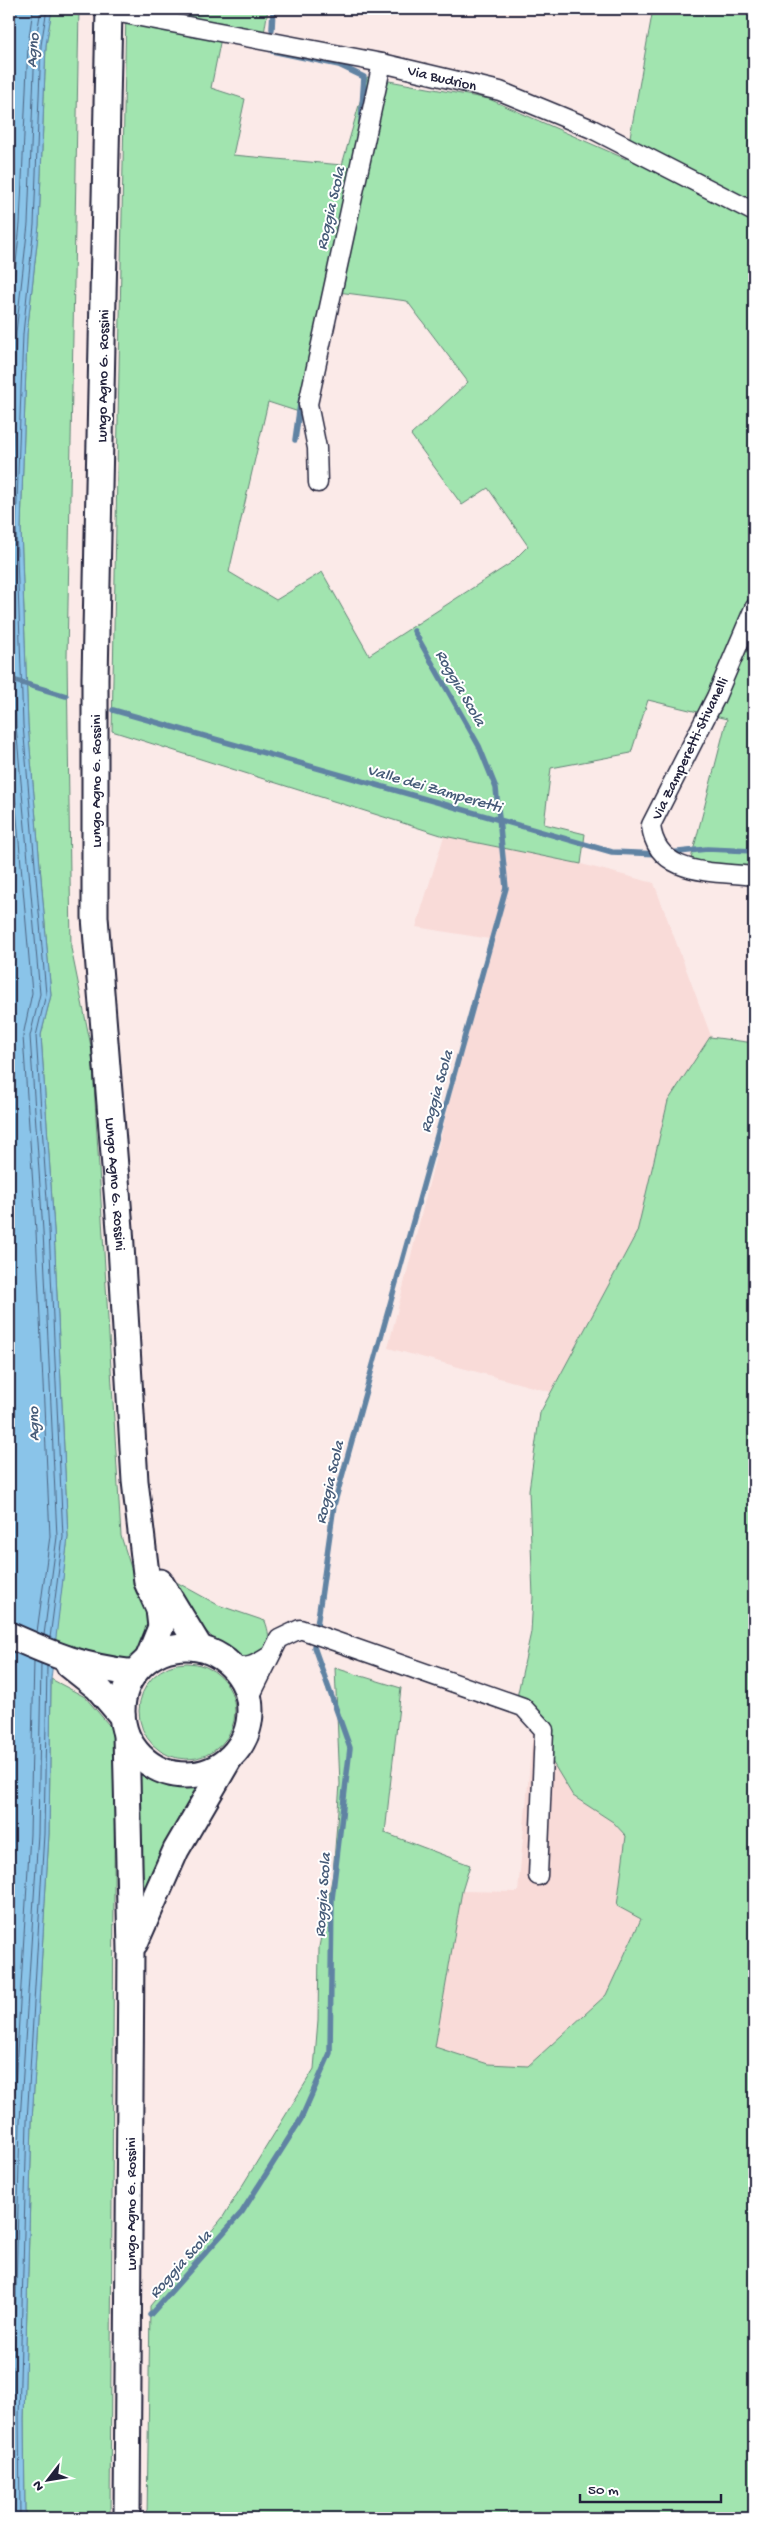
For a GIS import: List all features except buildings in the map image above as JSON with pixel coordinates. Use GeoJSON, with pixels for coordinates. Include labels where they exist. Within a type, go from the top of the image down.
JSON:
{"type":"FeatureCollection","features":[{"type":"Feature","properties":{"kind":"main road","name":"Lungo Agno G. Rossini"},"geometry":{"type":"LineString","coordinates":[[109,10],[95,678],[95,917],[120,1229],[135,1481],[147,1582],[158,1608],[161,1627],[123,1701],[132,1950],[127,2518]]}},
{"type":"Feature","properties":{"kind":"main road","name":"Lungo Agno G. Rossini"},"geometry":{"type":"LineString","coordinates":[[144,1551],[171,1603],[200,1648]]}},
{"type":"Feature","properties":{"kind":"main road"},"geometry":{"type":"LineString","coordinates":[[9,1635],[98,1678],[124,1726]]}},
{"type":"Feature","properties":{"kind":"main road","name":"Lungo Agno G. Rossini"},"geometry":{"type":"LineString","coordinates":[[132,1950],[176,1850],[229,1759],[243,1742],[250,1721],[249,1699],[241,1678],[230,1665],[216,1654],[200,1648],[182,1647],[164,1651],[141,1666]]}},
{"type":"Feature","properties":{"kind":"main road"},"geometry":{"type":"LineString","coordinates":[[98,1678],[141,1666]]}},
{"type":"Feature","properties":{"kind":"main road","name":"Lungo Agno G. Rossini"},"geometry":{"type":"LineString","coordinates":[[124,1726],[136,1751],[146,1760],[170,1773],[191,1775],[204,1772],[229,1759]]}},
{"type":"Feature","properties":{"kind":"street","name":"Via Budrion"},"geometry":{"type":"LineString","coordinates":[[109,10],[382,63],[500,91],[592,129],[754,212]]}},
{"type":"Feature","properties":{"kind":"street"},"geometry":{"type":"LineString","coordinates":[[318,483],[317,448],[308,404],[382,63]]}},
{"type":"Feature","properties":{"kind":"street","name":"Via Zamperetti-Stivanelli"},"geometry":{"type":"LineString","coordinates":[[754,608],[716,697],[651,825],[652,837],[661,854],[678,867],[754,876]]}},
{"type":"Feature","properties":{"kind":"street"},"geometry":{"type":"LineString","coordinates":[[249,1699],[279,1639],[300,1629],[523,1708],[544,1730],[538,1876]]}},
{"type":"Feature","properties":{"kind":"street"},"geometry":{"type":"LineString","coordinates":[[230,1665],[240,1668],[253,1666],[269,1656]]}},
{"type":"Feature","properties":{"kind":"shaded area"},"geometry":{"type":"Polygon","coordinates":[[[444,836],[581,864],[654,883],[711,1036],[668,1101],[637,1232],[551,1392],[388,1348],[490,939],[416,927],[444,836]]]}},
{"type":"Feature","properties":{"kind":"shaded area"},"geometry":{"type":"Polygon","coordinates":[[[533,1730],[573,1796],[613,1822],[626,1836],[617,1906],[641,1919],[606,1995],[528,2066],[488,2064],[435,2047],[462,1891],[518,1892],[533,1730]]]}},
{"type":"Feature","properties":{"kind":"green space"},"geometry":{"type":"Polygon","coordinates":[[[52,9],[79,9],[67,658],[71,948],[92,1051],[121,1536],[138,1590],[150,1615],[146,1643],[127,1661],[101,1660],[55,1640],[68,1537],[54,1230],[41,1035],[51,995],[28,725],[21,529],[27,334],[39,225],[46,45],[52,9]]]}},
{"type":"Feature","properties":{"kind":"green space"},"geometry":{"type":"Polygon","coordinates":[[[126,9],[268,9],[262,46],[221,38],[211,88],[245,99],[233,155],[342,165],[367,77],[489,99],[626,159],[653,9],[754,9],[754,869],[690,863],[727,719],[648,700],[631,753],[551,768],[544,824],[585,834],[581,864],[444,836],[112,731],[126,9]],[[330,291],[302,413],[268,402],[229,572],[276,600],[322,572],[369,655],[511,563],[528,546],[488,488],[462,505],[411,435],[468,382],[407,301],[330,291]]]}},
{"type":"Feature","properties":{"kind":"green space"},"geometry":{"type":"Polygon","coordinates":[[[710,1037],[754,1043],[754,2518],[147,2518],[150,2306],[223,2217],[314,2069],[318,2020],[319,1947],[333,1874],[340,1784],[335,1668],[401,1688],[385,1833],[470,1865],[462,1891],[435,2047],[488,2064],[528,2066],[606,1995],[641,1919],[617,1906],[626,1836],[613,1822],[573,1796],[516,1702],[531,1632],[533,1597],[529,1490],[540,1413],[637,1232],[668,1101],[710,1037]]]}},
{"type":"Feature","properties":{"kind":"green space"},"geometry":{"type":"Polygon","coordinates":[[[169,1578],[218,1605],[265,1621],[268,1635],[266,1645],[259,1653],[246,1660],[221,1645],[201,1625],[169,1578]]]}},
{"type":"Feature","properties":{"kind":"green space"},"geometry":{"type":"Polygon","coordinates":[[[187,1663],[205,1667],[221,1677],[231,1693],[235,1711],[231,1729],[221,1745],[205,1755],[187,1759],[169,1755],[153,1745],[143,1729],[139,1711],[143,1693],[153,1677],[169,1667],[187,1663]]]}},
{"type":"Feature","properties":{"kind":"green space"},"geometry":{"type":"Polygon","coordinates":[[[51,1679],[85,1697],[115,1732],[110,2518],[25,2518],[24,2418],[32,2121],[49,1834],[51,1679]]]}},
{"type":"Feature","properties":{"kind":"green space"},"geometry":{"type":"Polygon","coordinates":[[[135,1771],[168,1787],[201,1788],[135,1917],[135,1771]]]}},
{"type":"Feature","properties":{"kind":"water","name":"Agno"},"geometry":{"type":"Polygon","coordinates":[[[9,9],[52,9],[46,45],[39,225],[27,334],[21,529],[28,725],[51,995],[41,1035],[54,1230],[68,1537],[51,1679],[49,1834],[32,2121],[24,2418],[25,2518],[9,2518],[9,9]]]}},
{"type":"Feature","properties":{"kind":"waterway","name":"Roggia Scola"},"geometry":{"type":"LineString","coordinates":[[272,29],[273,9]]}},
{"type":"Feature","properties":{"kind":"waterway","name":"Roggia Scola"},"geometry":{"type":"LineString","coordinates":[[272,51],[339,65],[364,77],[361,122]]}},
{"type":"Feature","properties":{"kind":"waterway","name":"Roggia Scola"},"geometry":{"type":"LineString","coordinates":[[295,440],[301,397]]}},
{"type":"Feature","properties":{"kind":"waterway","name":"Roggia Scola"},"geometry":{"type":"LineString","coordinates":[[150,2315],[242,2212],[301,2119],[330,2053],[332,1899],[350,1748],[314,1647],[334,1505],[506,888],[496,788],[479,746],[414,631]]}},
{"type":"Feature","properties":{"kind":"waterway","name":"Valle dei Zamperetti"},"geometry":{"type":"LineString","coordinates":[[9,679],[66,696]]}},
{"type":"Feature","properties":{"kind":"waterway","name":"Valle dei Zamperetti"},"geometry":{"type":"LineString","coordinates":[[113,710],[612,852],[660,854]]}},
{"type":"Feature","properties":{"kind":"waterway","name":"Valle dei Zamperetti"},"geometry":{"type":"LineString","coordinates":[[669,853],[707,849],[754,851]]}}]}
